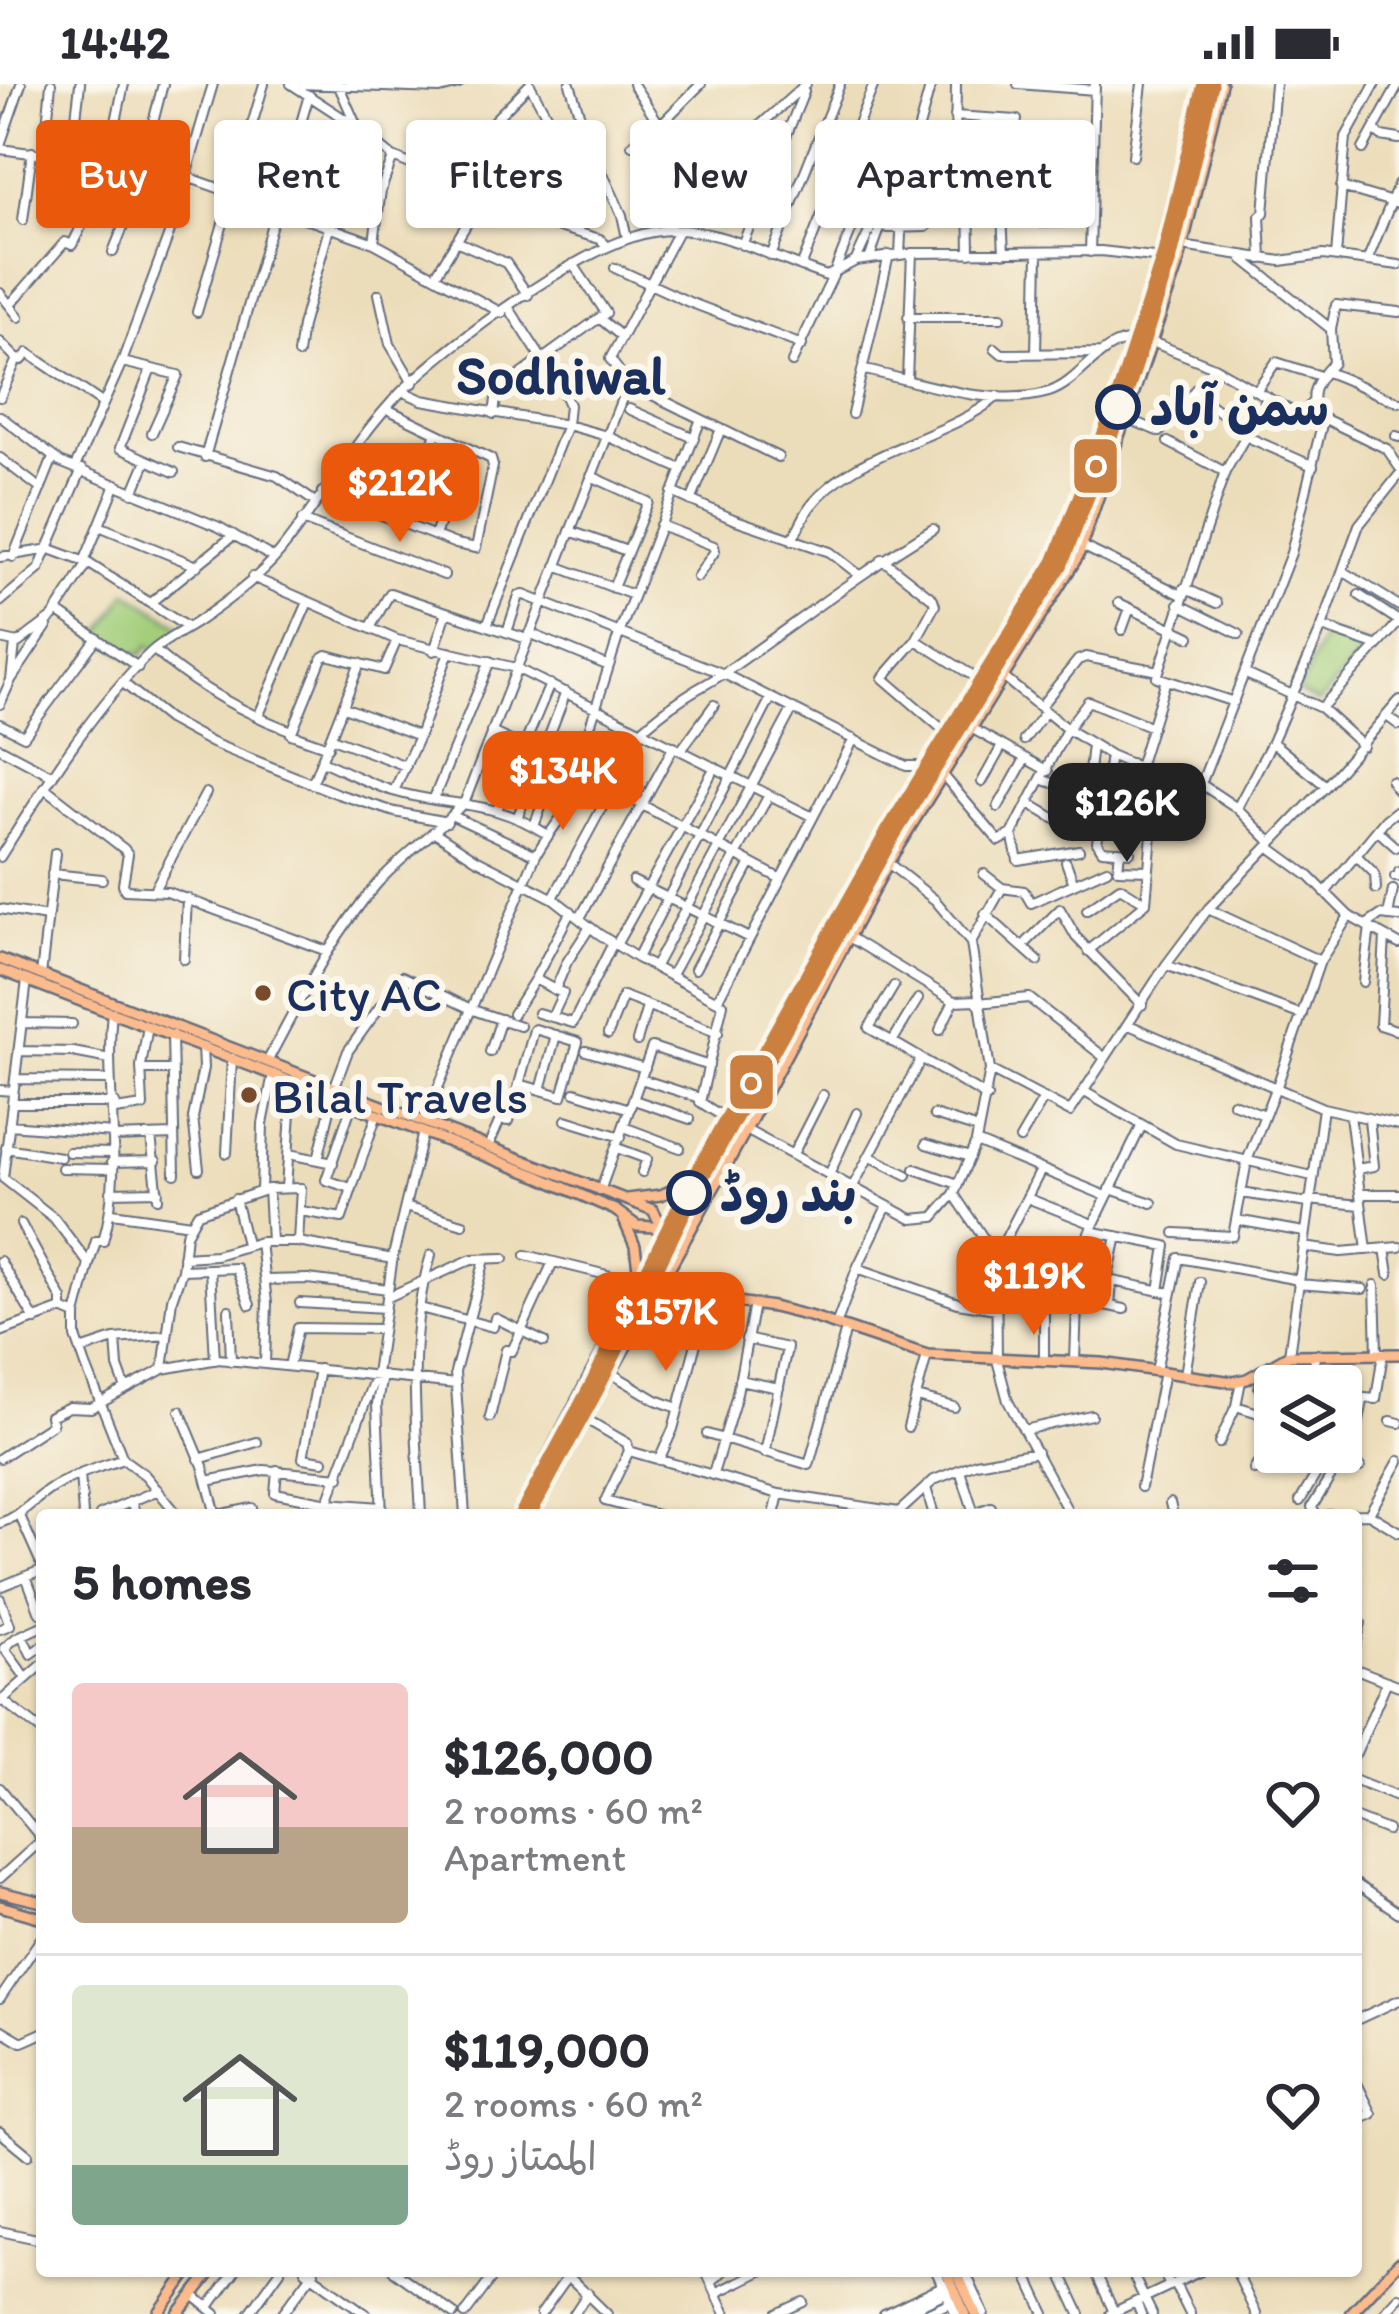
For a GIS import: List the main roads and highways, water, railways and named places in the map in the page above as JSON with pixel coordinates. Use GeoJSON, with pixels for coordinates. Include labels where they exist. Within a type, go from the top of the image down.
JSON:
{"type":"FeatureCollection","features":[{"type":"Feature","properties":{"kind":"main road"},"geometry":{"type":"LineString","coordinates":[[521,1509],[667,1228],[915,787],[1029,608],[1081,506],[1162,258],[1204,84]]}},
{"type":"Feature","properties":{"kind":"main road"},"geometry":{"type":"LineString","coordinates":[[535,1509],[888,863],[1082,546],[1182,246],[1221,84]]}},
{"type":"Feature","properties":{"kind":"main road"},"geometry":{"type":"LineString","coordinates":[[1029,608],[1042,616]]}},
{"type":"Feature","properties":{"kind":"main road"},"geometry":{"type":"LineString","coordinates":[[0,959],[268,1060],[622,1213],[643,1229],[667,1228]]}},
{"type":"Feature","properties":{"kind":"main road"},"geometry":{"type":"LineString","coordinates":[[0,970],[293,1082],[334,1091],[377,1114],[424,1126]]}},
{"type":"Feature","properties":{"kind":"main road"},"geometry":{"type":"LineString","coordinates":[[450,1137],[653,1210],[667,1228],[685,1236]]}},
{"type":"Feature","properties":{"kind":"main road"},"geometry":{"type":"LineString","coordinates":[[622,1199],[661,1195],[695,1178]]}},
{"type":"Feature","properties":{"kind":"main road"},"geometry":{"type":"LineString","coordinates":[[622,1213],[635,1246],[640,1284]]}},
{"type":"Feature","properties":{"kind":"main road"},"geometry":{"type":"LineString","coordinates":[[661,1284],[708,1299],[754,1304],[841,1327],[927,1355],[1075,1361],[1240,1381],[1289,1355],[1399,1354]]}},
{"type":"Feature","properties":{"kind":"main road"},"geometry":{"type":"LineString","coordinates":[[0,1892],[36,1901]]}},
{"type":"Feature","properties":{"kind":"main road"},"geometry":{"type":"LineString","coordinates":[[0,1906],[36,1916]]}},
{"type":"Feature","properties":{"kind":"main road"},"geometry":{"type":"LineString","coordinates":[[1350,2314],[1399,2262]]}},
{"type":"Feature","properties":{"kind":"main road"},"geometry":{"type":"LineString","coordinates":[[158,2314],[185,2277]]}},
{"type":"Feature","properties":{"kind":"main road"},"geometry":{"type":"LineString","coordinates":[[178,2314],[207,2277]]}},
{"type":"Feature","properties":{"kind":"main road"},"geometry":{"type":"LineString","coordinates":[[954,2293],[980,2314]]}},
{"type":"Feature","properties":{"kind":"waterway"},"geometry":{"type":"LineString","coordinates":[[1363,2314],[1399,2274]]}},
{"type":"Feature","properties":{"kind":"place","name":"سمن آباد"},"geometry":{"type":"Point","coordinates":[1118,407]}},
{"type":"Feature","properties":{"kind":"place","name":"City AC"},"geometry":{"type":"Point","coordinates":[263,993]}},
{"type":"Feature","properties":{"kind":"place","name":"Bilal Travels"},"geometry":{"type":"Point","coordinates":[249,1095]}},
{"type":"Feature","properties":{"kind":"place","name":"بند روڈ"},"geometry":{"type":"Point","coordinates":[689,1193]}},
{"type":"Feature","properties":{"kind":"district","name":"Sodhiwal"},"geometry":{"type":"Point","coordinates":[561,375]}}]}
